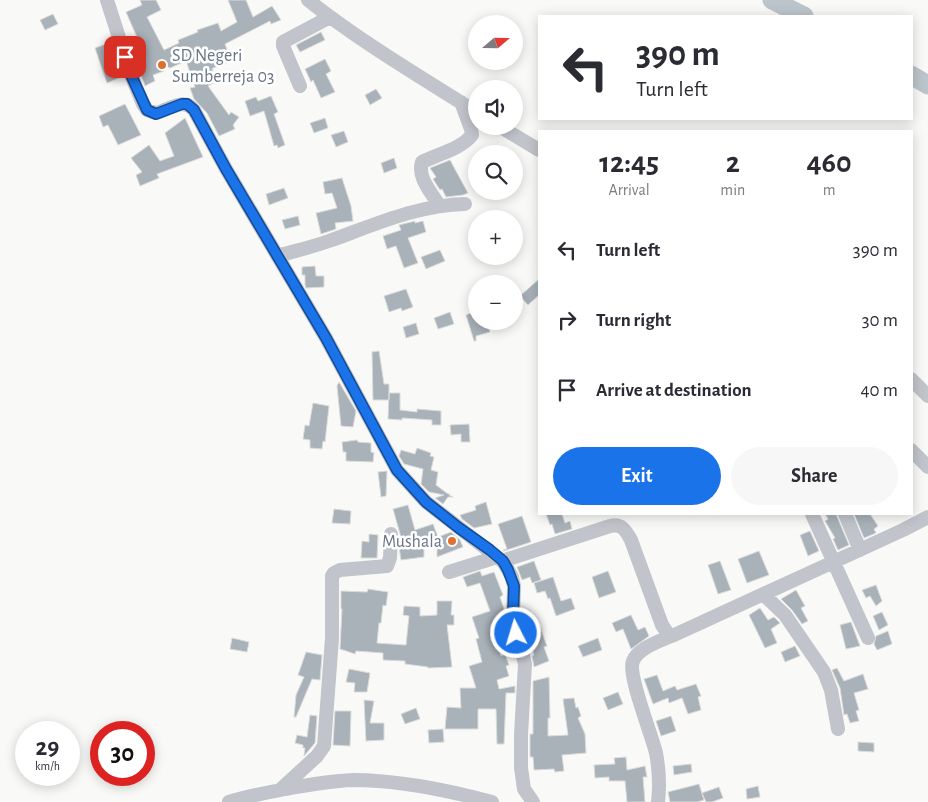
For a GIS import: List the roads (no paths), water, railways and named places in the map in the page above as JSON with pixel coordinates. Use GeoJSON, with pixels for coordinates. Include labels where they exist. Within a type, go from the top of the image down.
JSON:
{"type":"FeatureCollection","features":[{"type":"Feature","properties":{"kind":"street"},"geometry":{"type":"LineString","coordinates":[[107,0],[131,75],[147,110],[156,114],[182,104],[187,104],[191,107],[334,354],[397,470],[426,502],[500,559],[512,578],[514,586],[513,617],[525,673],[520,735],[521,768],[524,789],[533,802]]}},
{"type":"Feature","properties":{"kind":"street"},"geometry":{"type":"LineString","coordinates":[[308,0],[330,17],[468,107]]}},
{"type":"Feature","properties":{"kind":"street"},"geometry":{"type":"LineString","coordinates":[[300,86],[283,46],[284,42],[330,17]]}},
{"type":"Feature","properties":{"kind":"street"},"geometry":{"type":"LineString","coordinates":[[440,205],[420,174],[420,167],[422,162],[456,147],[468,140],[472,135],[472,129],[461,102]]}},
{"type":"Feature","properties":{"kind":"street"},"geometry":{"type":"LineString","coordinates":[[514,135],[538,149]]}},
{"type":"Feature","properties":{"kind":"street"},"geometry":{"type":"LineString","coordinates":[[278,256],[328,241],[380,221],[440,205],[465,204]]}},
{"type":"Feature","properties":{"kind":"street"},"geometry":{"type":"LineString","coordinates":[[913,381],[928,396]]}},
{"type":"Feature","properties":{"kind":"street"},"geometry":{"type":"LineString","coordinates":[[913,452],[928,467]]}},
{"type":"Feature","properties":{"kind":"street"},"geometry":{"type":"LineString","coordinates":[[812,515],[835,561],[868,638]]}},
{"type":"Feature","properties":{"kind":"street"},"geometry":{"type":"LineString","coordinates":[[845,515],[860,550]]}},
{"type":"Feature","properties":{"kind":"street"},"geometry":{"type":"LineString","coordinates":[[658,802],[660,775],[656,752],[631,669],[640,652],[670,636],[928,517]]}},
{"type":"Feature","properties":{"kind":"street"},"geometry":{"type":"LineString","coordinates":[[448,572],[500,559],[610,526],[619,526],[623,528],[631,540],[662,625],[670,636]]}},
{"type":"Feature","properties":{"kind":"street"},"geometry":{"type":"LineString","coordinates":[[280,790],[317,756],[324,746],[332,638],[332,576],[334,572],[340,570],[387,566],[390,558],[391,534]]}},
{"type":"Feature","properties":{"kind":"street"},"geometry":{"type":"LineString","coordinates":[[763,594],[785,615],[824,672],[831,690],[838,729]]}},
{"type":"Feature","properties":{"kind":"street"},"geometry":{"type":"LineString","coordinates":[[229,802],[280,790],[340,782],[374,780],[406,784],[492,802]]}},
{"type":"Feature","properties":{"kind":"waterway"},"geometry":{"type":"LineString","coordinates":[[772,0],[802,15]]}},
{"type":"Feature","properties":{"kind":"waterway"},"geometry":{"type":"LineString","coordinates":[[913,76],[928,85]]}},
{"type":"Feature","properties":{"kind":"place","name":"SD Negeri Sumberreja 03"},"geometry":{"type":"Point","coordinates":[162,65]}},
{"type":"Feature","properties":{"kind":"place","name":"Mushala"},"geometry":{"type":"Point","coordinates":[452,541]}}]}
